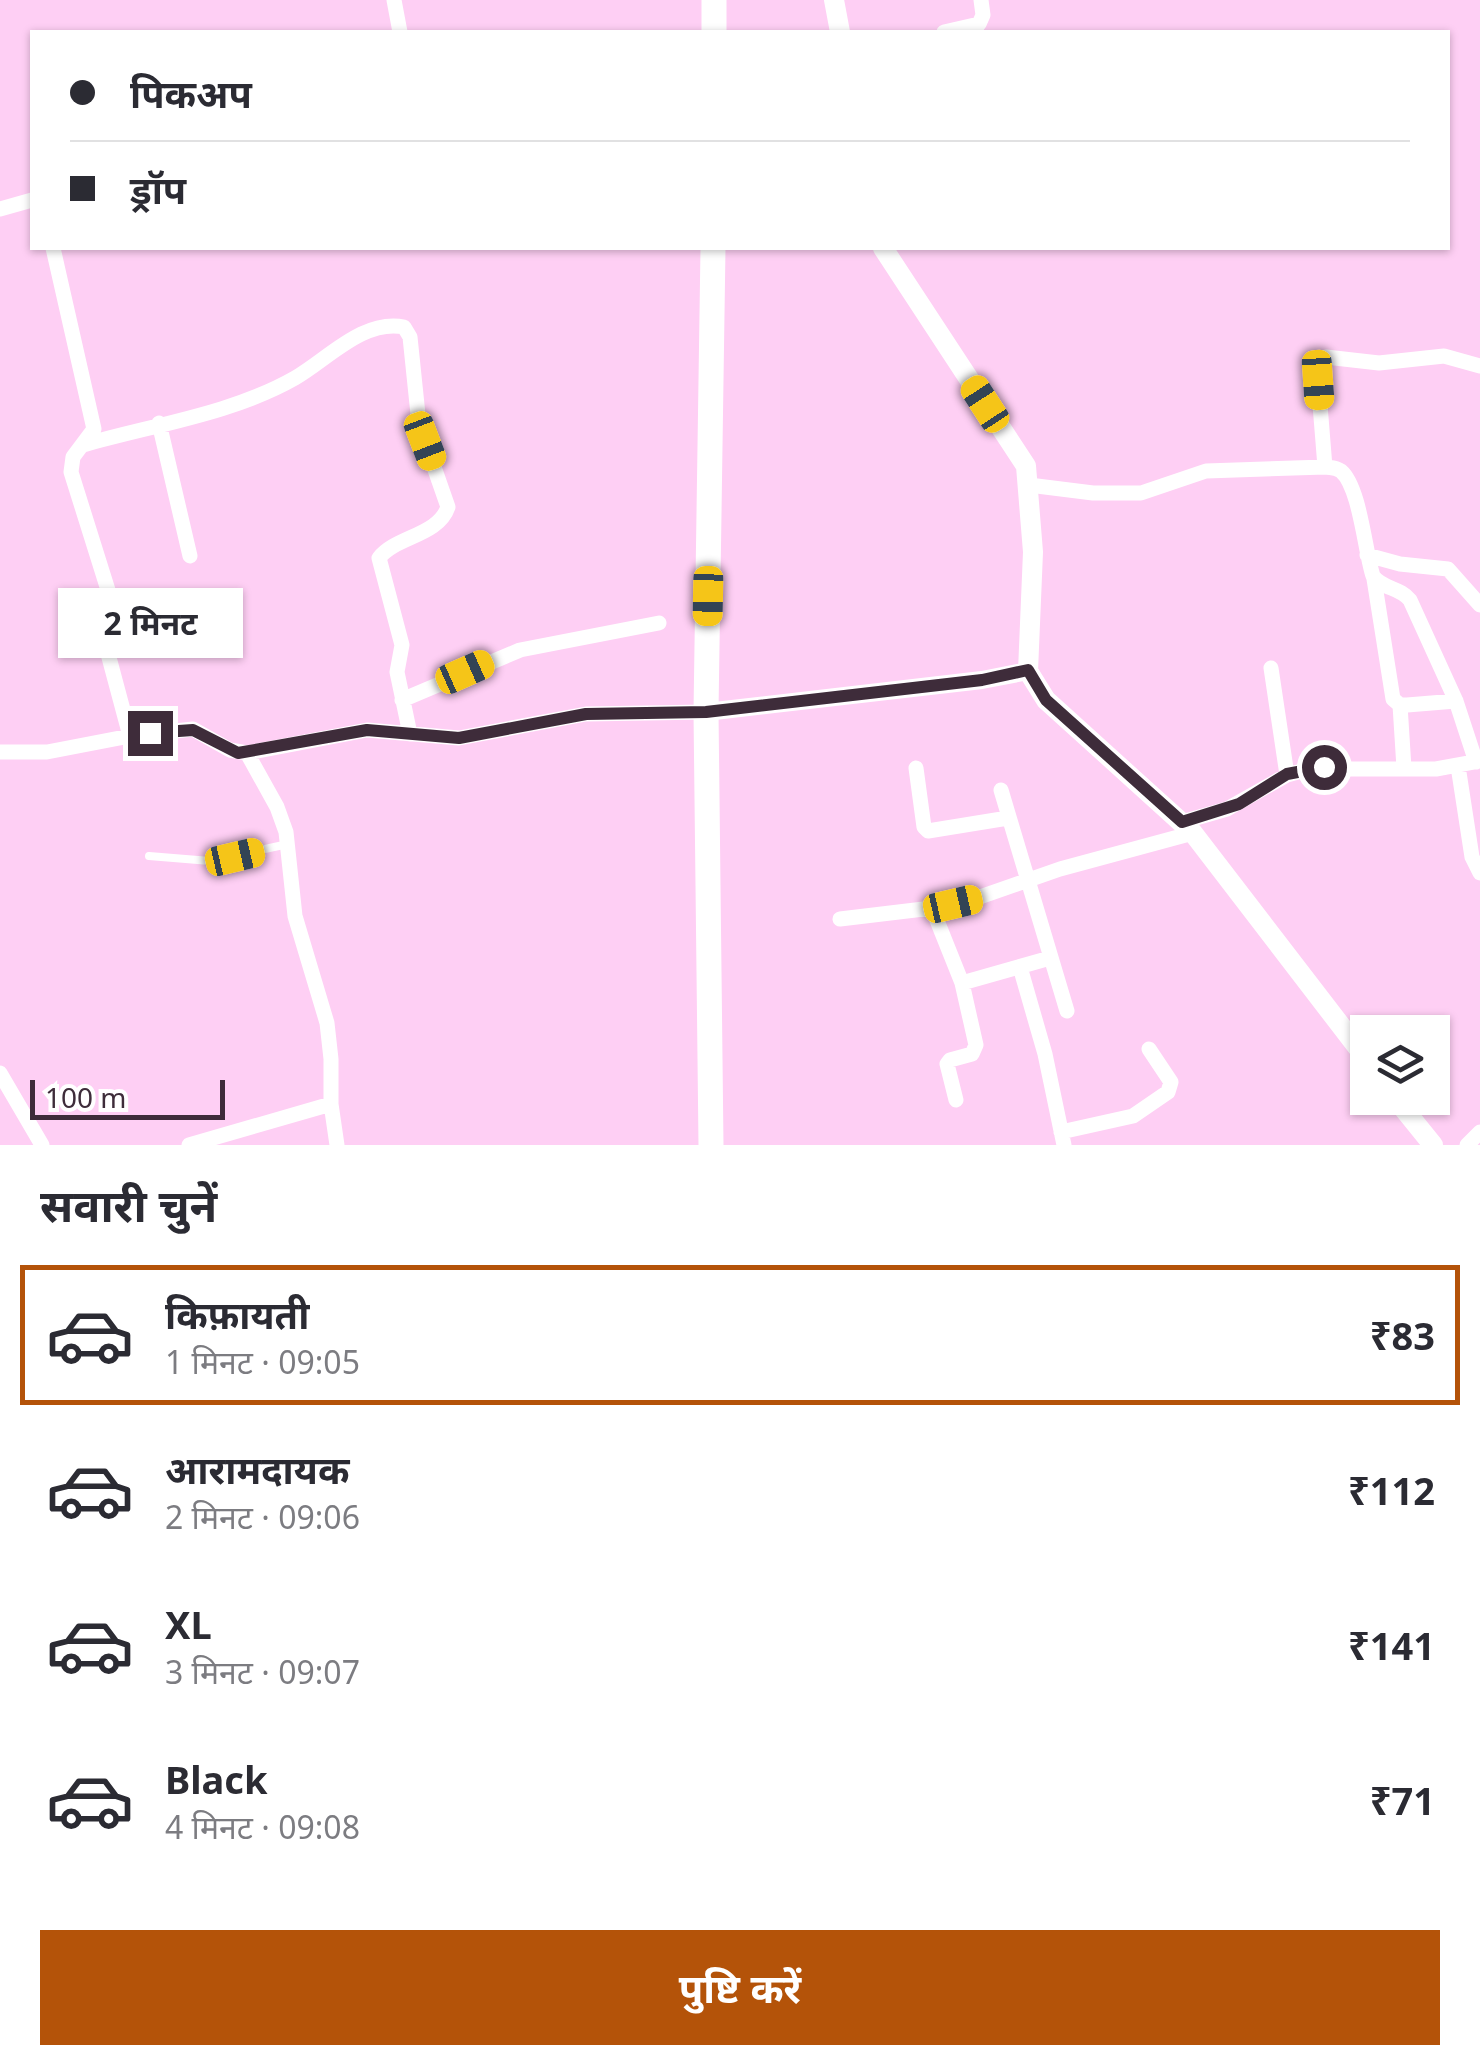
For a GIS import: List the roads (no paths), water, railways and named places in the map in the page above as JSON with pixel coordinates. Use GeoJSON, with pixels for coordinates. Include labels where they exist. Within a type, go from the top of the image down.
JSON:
{"type":"FeatureCollection","features":[{"type":"Feature","properties":{"kind":"highway"},"geometry":{"type":"LineString","coordinates":[[714,0],[714,30]]}},
{"type":"Feature","properties":{"kind":"highway"},"geometry":{"type":"LineString","coordinates":[[710,1145],[706,712],[713,250]]}},
{"type":"Feature","properties":{"kind":"main road"},"geometry":{"type":"LineString","coordinates":[[834,0],[840,30]]}},
{"type":"Feature","properties":{"kind":"main road"},"geometry":{"type":"LineString","coordinates":[[884,250],[1028,480],[1032,552],[1028,670],[1046,700],[1188,827],[1350,1038]]}},
{"type":"Feature","properties":{"kind":"main road"},"geometry":{"type":"LineString","coordinates":[[1408,1115],[1429,1144]]}},
{"type":"Feature","properties":{"kind":"street"},"geometry":{"type":"LineString","coordinates":[[394,0],[400,30]]}},
{"type":"Feature","properties":{"kind":"street"},"geometry":{"type":"LineString","coordinates":[[953,30],[979,24],[983,16],[981,0]]}},
{"type":"Feature","properties":{"kind":"street"},"geometry":{"type":"LineString","coordinates":[[0,208],[30,200]]}},
{"type":"Feature","properties":{"kind":"street"},"geometry":{"type":"LineString","coordinates":[[54,250],[94,423],[93,432],[72,457],[71,472],[108,590],[99,620],[130,736]]}},
{"type":"Feature","properties":{"kind":"street"},"geometry":{"type":"LineString","coordinates":[[83,446],[220,408],[276,388],[376,328],[401,326],[407,330],[419,424],[448,507],[436,524],[378,558],[402,645],[397,672],[410,734]]}},
{"type":"Feature","properties":{"kind":"street"},"geometry":{"type":"LineString","coordinates":[[1325,467],[1318,380],[1319,367],[1326,357],[1379,363],[1444,356],[1480,366]]}},
{"type":"Feature","properties":{"kind":"street"},"geometry":{"type":"LineString","coordinates":[[159,423],[190,556]]}},
{"type":"Feature","properties":{"kind":"street"},"geometry":{"type":"LineString","coordinates":[[1028,480],[1133,494],[1158,490],[1206,471],[1325,467],[1338,470],[1346,477],[1354,498],[1374,579],[1392,694],[1400,705],[1404,768]]}},
{"type":"Feature","properties":{"kind":"street"},"geometry":{"type":"LineString","coordinates":[[1367,555],[1400,564],[1448,569],[1480,605]]}},
{"type":"Feature","properties":{"kind":"street"},"geometry":{"type":"LineString","coordinates":[[840,918],[932,908],[974,899],[1188,827],[1239,804],[1287,774],[1324,767],[1458,766],[1478,761],[1456,701],[1410,600],[1404,593],[1374,579]]}},
{"type":"Feature","properties":{"kind":"street"},"geometry":{"type":"LineString","coordinates":[[402,700],[520,650],[659,623]]}},
{"type":"Feature","properties":{"kind":"street"},"geometry":{"type":"LineString","coordinates":[[1271,668],[1287,774]]}},
{"type":"Feature","properties":{"kind":"street"},"geometry":{"type":"LineString","coordinates":[[0,752],[47,752],[130,736],[193,730],[230,750],[247,752],[367,730],[459,738],[586,714],[706,712],[982,680],[1028,670]]}},
{"type":"Feature","properties":{"kind":"street"},"geometry":{"type":"LineString","coordinates":[[1400,705],[1456,701]]}},
{"type":"Feature","properties":{"kind":"street"},"geometry":{"type":"LineString","coordinates":[[247,752],[282,820],[288,844],[295,916],[327,1023],[337,1145]]}},
{"type":"Feature","properties":{"kind":"street"},"geometry":{"type":"LineString","coordinates":[[1458,766],[1472,857],[1480,873]]}},
{"type":"Feature","properties":{"kind":"street"},"geometry":{"type":"LineString","coordinates":[[916,768],[928,832],[1008,818]]}},
{"type":"Feature","properties":{"kind":"street"},"geometry":{"type":"LineString","coordinates":[[1000,790],[1067,1011]]}},
{"type":"Feature","properties":{"kind":"street"},"geometry":{"type":"LineString","coordinates":[[932,908],[962,983],[976,1045],[972,1054],[947,1064],[956,1100]]}},
{"type":"Feature","properties":{"kind":"street"},"geometry":{"type":"LineString","coordinates":[[962,983],[1050,958]]}},
{"type":"Feature","properties":{"kind":"street"},"geometry":{"type":"LineString","coordinates":[[1020,966],[1063,1138],[1133,1116],[1168,1092],[1170,1082],[1148,1048]]}},
{"type":"Feature","properties":{"kind":"street"},"geometry":{"type":"LineString","coordinates":[[0,1073],[42,1145]]}},
{"type":"Feature","properties":{"kind":"street"},"geometry":{"type":"LineString","coordinates":[[189,1145],[331,1104]]}},
{"type":"Feature","properties":{"kind":"street"},"geometry":{"type":"LineString","coordinates":[[1467,1145],[1480,1132]]}},
{"type":"Feature","properties":{"kind":"lane"},"geometry":{"type":"LineString","coordinates":[[149,856],[210,860],[288,844]]}}]}
